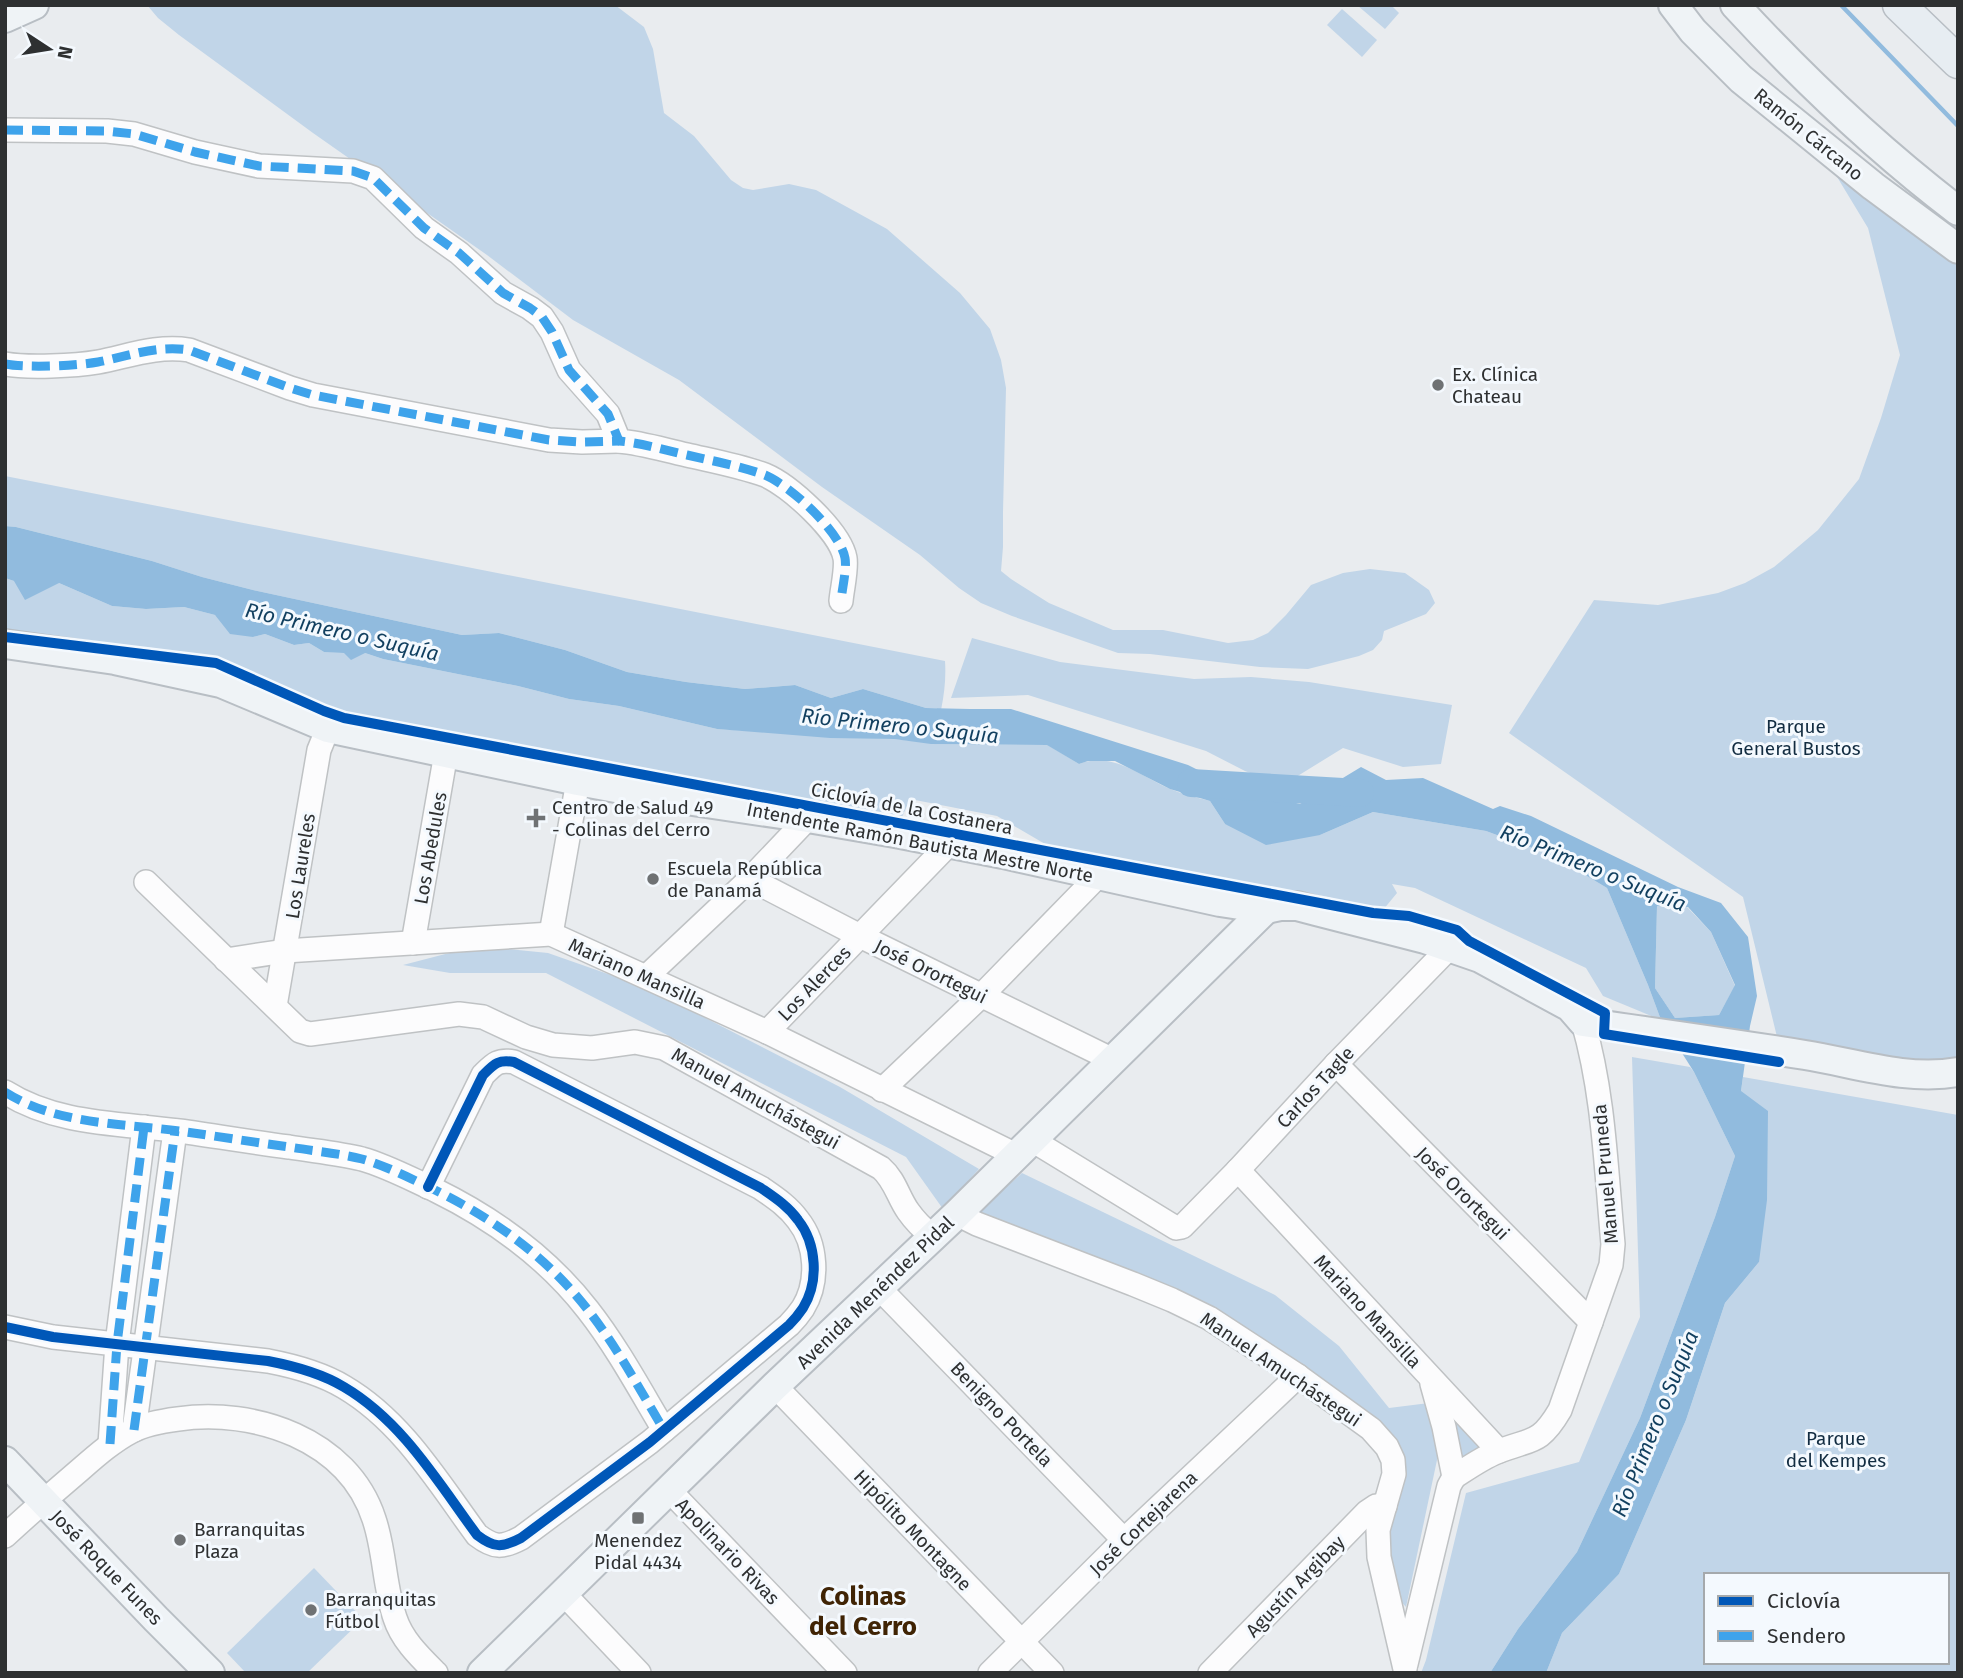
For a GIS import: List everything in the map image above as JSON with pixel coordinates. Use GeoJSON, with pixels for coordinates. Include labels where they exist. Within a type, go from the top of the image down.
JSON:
{"type":"FeatureCollection","features":[{"type":"Feature","properties":{"kind":"highway"},"geometry":{"type":"LineString","coordinates":[[1899,5],[1958,62]]}},
{"type":"Feature","properties":{"kind":"highway"},"geometry":{"type":"LineString","coordinates":[[1924,5],[1958,34]]}},
{"type":"Feature","properties":{"kind":"main road"},"geometry":{"type":"LineString","coordinates":[[5,18],[34,5]]}},
{"type":"Feature","properties":{"kind":"main road","name":"Ramón Cárcano"},"geometry":{"type":"LineString","coordinates":[[1673,5],[1693,31],[1741,79],[1873,186],[1958,249]]}},
{"type":"Feature","properties":{"kind":"main road","name":"Ramón Cárcano"},"geometry":{"type":"LineString","coordinates":[[1735,5],[1839,112],[1958,211]]}},
{"type":"Feature","properties":{"kind":"main road","name":"Intendente Ramón Bautista Mestre Norte"},"geometry":{"type":"LineString","coordinates":[[5,644],[115,660],[221,683],[328,728],[578,781],[949,844],[1220,902],[1266,909],[1297,906],[1450,947],[1480,958],[1570,1007],[1583,1022]]}},
{"type":"Feature","properties":{"kind":"main road","name":"Avenida Menéndez Pidal"},"geometry":{"type":"LineString","coordinates":[[482,1673],[775,1386],[957,1214],[1266,909]]}},
{"type":"Feature","properties":{"kind":"main road"},"geometry":{"type":"LineString","coordinates":[[1583,1022],[1807,1055],[1891,1072],[1934,1075],[1958,1072]]}},
{"type":"Feature","properties":{"kind":"main road","name":"José Roque Funes"},"geometry":{"type":"LineString","coordinates":[[5,1461],[210,1673]]}},
{"type":"Feature","properties":{"kind":"street"},"geometry":{"type":"LineString","coordinates":[[5,130],[107,131],[134,134],[195,152],[259,166],[353,171],[373,178],[424,228],[459,253],[503,293],[542,317],[552,332],[569,370],[608,414],[619,441]]}},
{"type":"Feature","properties":{"kind":"street"},"geometry":{"type":"LineString","coordinates":[[5,364],[28,366],[95,362],[172,347],[189,350],[313,395],[549,440],[639,443],[737,467],[766,476],[785,486],[824,522],[846,559],[841,601]]}},
{"type":"Feature","properties":{"kind":"street","name":"Los Laureles"},"geometry":{"type":"LineString","coordinates":[[275,1006],[319,750],[328,728]]}},
{"type":"Feature","properties":{"kind":"street","name":"Los Abedules"},"geometry":{"type":"LineString","coordinates":[[413,943],[446,753]]}},
{"type":"Feature","properties":{"kind":"street"},"geometry":{"type":"LineString","coordinates":[[551,934],[578,781]]}},
{"type":"Feature","properties":{"kind":"street"},"geometry":{"type":"LineString","coordinates":[[647,976],[750,879],[808,818]]}},
{"type":"Feature","properties":{"kind":"street","name":"Los Alerces"},"geometry":{"type":"LineString","coordinates":[[767,1032],[949,844]]}},
{"type":"Feature","properties":{"kind":"street"},"geometry":{"type":"LineString","coordinates":[[882,1090],[982,995],[1098,875]]}},
{"type":"Feature","properties":{"kind":"street","name":"José Orortegui"},"geometry":{"type":"LineString","coordinates":[[750,879],[1113,1060]]}},
{"type":"Feature","properties":{"kind":"street","name":"Manuel Amuchástegui"},"geometry":{"type":"LineString","coordinates":[[146,882],[300,1031],[310,1034],[460,1014],[482,1017],[526,1037],[553,1045],[592,1048],[635,1042],[664,1048],[881,1168],[891,1177],[908,1210],[932,1236]]}},
{"type":"Feature","properties":{"kind":"street","name":"Mariano Mansilla"},"geometry":{"type":"LineString","coordinates":[[226,960],[285,951],[551,934],[767,1032],[882,1090],[1024,1147],[1176,1228],[1182,1227]]}},
{"type":"Feature","properties":{"kind":"street","name":"Carlos Tagle"},"geometry":{"type":"LineString","coordinates":[[1182,1227],[1450,947]]}},
{"type":"Feature","properties":{"kind":"street","name":"Manuel Pruneda"},"geometry":{"type":"LineString","coordinates":[[1454,1478],[1499,1451],[1529,1443],[1543,1434],[1553,1422],[1560,1410],[1611,1265],[1613,1244],[1600,1100],[1583,1022]]}},
{"type":"Feature","properties":{"kind":"street"},"geometry":{"type":"LineString","coordinates":[[5,1327],[53,1337],[268,1361],[297,1367],[344,1386],[385,1416],[407,1440],[477,1535],[494,1545],[508,1544],[521,1538],[664,1430],[789,1325],[803,1307],[811,1290],[813,1254],[807,1233],[790,1211],[761,1188],[514,1062],[502,1060],[483,1075],[428,1187]]}},
{"type":"Feature","properties":{"kind":"street","name":"José Orortegui"},"geometry":{"type":"LineString","coordinates":[[1336,1064],[1591,1322]]}},
{"type":"Feature","properties":{"kind":"street"},"geometry":{"type":"LineString","coordinates":[[5,1091],[44,1111],[65,1117],[362,1159],[470,1208],[503,1228],[564,1282],[603,1330],[664,1430]]}},
{"type":"Feature","properties":{"kind":"street"},"geometry":{"type":"LineString","coordinates":[[110,1444],[117,1344],[144,1127]]}},
{"type":"Feature","properties":{"kind":"street"},"geometry":{"type":"LineString","coordinates":[[134,1430],[175,1131]]}},
{"type":"Feature","properties":{"kind":"street","name":"Mariano Mansilla"},"geometry":{"type":"LineString","coordinates":[[1238,1170],[1499,1451]]}},
{"type":"Feature","properties":{"kind":"street","name":"Manuel Amuchástegui"},"geometry":{"type":"LineString","coordinates":[[957,1214],[1172,1300],[1209,1318],[1298,1376],[1371,1429],[1387,1447],[1393,1460],[1394,1474],[1378,1530],[1379,1556],[1404,1671]]}},
{"type":"Feature","properties":{"kind":"street","name":"Benigno Portela"},"geometry":{"type":"LineString","coordinates":[[879,1288],[1125,1540]]}},
{"type":"Feature","properties":{"kind":"street","name":"José Cortejarena"},"geometry":{"type":"LineString","coordinates":[[990,1673],[1298,1376]]}},
{"type":"Feature","properties":{"kind":"street"},"geometry":{"type":"LineString","coordinates":[[1404,1671],[1449,1486],[1454,1478],[1444,1427],[1430,1378]]}},
{"type":"Feature","properties":{"kind":"street","name":"Hipólito Montagne"},"geometry":{"type":"LineString","coordinates":[[775,1386],[1052,1673]]}},
{"type":"Feature","properties":{"kind":"street"},"geometry":{"type":"LineString","coordinates":[[5,1536],[110,1444],[134,1430],[160,1422],[212,1416],[258,1422],[303,1439],[338,1463],[357,1487],[374,1519],[395,1619],[412,1648],[436,1673]]}},
{"type":"Feature","properties":{"kind":"street","name":"Apolinario Rivas"},"geometry":{"type":"LineString","coordinates":[[669,1490],[845,1673]]}},
{"type":"Feature","properties":{"kind":"street","name":"Agustín Argibay"},"geometry":{"type":"LineString","coordinates":[[1210,1673],[1367,1512],[1376,1506],[1385,1506]]}},
{"type":"Feature","properties":{"kind":"street"},"geometry":{"type":"LineString","coordinates":[[564,1594],[639,1673]]}},
{"type":"Feature","properties":{"kind":"green space"},"geometry":{"type":"Polygon","coordinates":[[[147,5],[615,5],[644,27],[653,49],[664,113],[694,136],[731,180],[743,188],[753,190],[789,184],[816,190],[887,229],[960,293],[990,329],[1001,360],[1006,388],[1001,571],[1011,579],[1049,603],[1113,630],[1163,630],[1228,643],[1253,640],[1268,633],[1311,585],[1343,573],[1370,569],[1405,573],[1429,590],[1435,603],[1426,614],[1384,631],[1382,640],[1373,650],[1308,669],[1118,653],[981,603],[920,555],[822,487],[679,380],[573,320],[487,255],[179,35],[147,5]]]}},
{"type":"Feature","properties":{"kind":"green space"},"geometry":{"type":"Polygon","coordinates":[[[1357,5],[1391,5],[1399,13],[1385,29],[1357,5]]]}},
{"type":"Feature","properties":{"kind":"green space"},"geometry":{"type":"Polygon","coordinates":[[[1342,9],[1377,40],[1362,57],[1327,25],[1342,9]]]}},
{"type":"Feature","properties":{"kind":"green space","name":"Parque General Bustos"},"geometry":{"type":"Polygon","coordinates":[[[1825,157],[1958,256],[1958,1063],[1943,1066],[1778,1041],[1743,897],[1509,733],[1594,600],[1658,605],[1718,593],[1745,583],[1774,567],[1818,530],[1859,479],[1900,355],[1868,228],[1825,157]]]}},
{"type":"Feature","properties":{"kind":"green space"},"geometry":{"type":"Polygon","coordinates":[[[5,476],[945,661],[944,693],[933,744],[1048,745],[1079,764],[1102,760],[1114,762],[1173,790],[1210,801],[1225,824],[1320,835],[1373,812],[1486,831],[1543,852],[1607,888],[1661,1020],[1603,996],[1586,968],[1415,888],[1392,884],[1397,893],[1383,910],[1301,891],[1259,899],[1218,895],[1057,851],[997,816],[910,799],[895,833],[328,728],[240,689],[5,644],[5,578],[14,581],[59,583],[112,606],[146,609],[184,607],[215,615],[253,637],[265,634],[294,645],[309,643],[324,652],[365,653],[717,729],[923,742],[937,708],[926,708],[863,689],[831,698],[795,685],[745,689],[627,672],[565,650],[499,633],[462,635],[253,590],[152,561],[5,526],[5,476]]]}},
{"type":"Feature","properties":{"kind":"green space"},"geometry":{"type":"Polygon","coordinates":[[[972,638],[1060,662],[1194,679],[1251,677],[1309,682],[1452,705],[1441,764],[1403,767],[1343,748],[1283,785],[1245,771],[1206,751],[1028,695],[951,698],[972,638]]]}},
{"type":"Feature","properties":{"kind":"green space"},"geometry":{"type":"Polygon","coordinates":[[[1657,905],[1687,907],[1711,932],[1735,986],[1719,1015],[1675,1018],[1655,988],[1657,905]]]}},
{"type":"Feature","properties":{"kind":"green space"},"geometry":{"type":"Polygon","coordinates":[[[476,946],[548,953],[645,987],[840,1087],[979,1169],[943,1209],[906,1157],[546,973],[450,973],[403,965],[476,946]]]}},
{"type":"Feature","properties":{"kind":"green space"},"geometry":{"type":"Polygon","coordinates":[[[1632,1057],[1690,1067],[1694,1072],[1735,1156],[1715,1217],[1640,1418],[1577,1552],[1518,1629],[1490,1673],[1421,1673],[1466,1493],[1579,1462],[1640,1317],[1632,1057]]]}},
{"type":"Feature","properties":{"kind":"green space","name":"Parque del Kempes"},"geometry":{"type":"Polygon","coordinates":[[[1743,1077],[1958,1115],[1958,1673],[1546,1673],[1562,1633],[1619,1574],[1686,1420],[1725,1303],[1759,1262],[1741,1091],[1743,1077]]]}},
{"type":"Feature","properties":{"kind":"green space"},"geometry":{"type":"Polygon","coordinates":[[[1022,1173],[1275,1295],[1339,1346],[1389,1408],[1437,1402],[1441,1441],[1406,1607],[1396,1596],[1389,1581],[1388,1528],[1400,1484],[1377,1427],[1241,1325],[1146,1279],[973,1217],[1022,1173]]]}},
{"type":"Feature","properties":{"kind":"green space"},"geometry":{"type":"Polygon","coordinates":[[[1439,1394],[1489,1449],[1453,1462],[1439,1394]]]}},
{"type":"Feature","properties":{"kind":"green space","name":"Barranquitas Fútbol"},"geometry":{"type":"Polygon","coordinates":[[[314,1568],[363,1619],[307,1673],[246,1673],[227,1653],[314,1568]]]}},
{"type":"Feature","properties":{"kind":"water"},"geometry":{"type":"Polygon","coordinates":[[[5,526],[16,527],[253,590],[462,635],[499,633],[565,650],[627,672],[745,689],[795,685],[831,698],[863,689],[926,708],[1011,709],[1188,765],[1228,785],[1300,804],[1361,767],[1386,780],[1423,778],[1493,809],[1500,806],[1531,816],[1678,887],[1721,903],[1748,937],[1757,996],[1741,1091],[1768,1111],[1767,1200],[1759,1262],[1725,1303],[1686,1420],[1619,1574],[1562,1633],[1546,1673],[1490,1673],[1518,1629],[1577,1552],[1640,1418],[1735,1156],[1694,1072],[1661,1020],[1607,888],[1543,852],[1486,831],[1373,812],[1320,835],[1266,845],[1225,824],[1210,801],[1170,789],[1115,761],[1088,761],[1079,764],[1047,745],[931,744],[894,739],[830,738],[717,729],[365,653],[351,660],[344,653],[324,652],[309,643],[294,645],[265,634],[253,637],[230,634],[215,615],[184,607],[146,609],[112,606],[59,583],[25,600],[14,581],[5,578],[5,526]],[[1657,906],[1655,988],[1675,1018],[1719,1015],[1735,985],[1711,932],[1688,907],[1657,906]]]}},
{"type":"Feature","properties":{"kind":"waterway"},"geometry":{"type":"LineString","coordinates":[[1841,5],[1958,126]]}},
{"type":"Feature","properties":{"kind":"waterway","name":"Río Primero o Suquía"},"geometry":{"type":"LineString","coordinates":[[1191,783],[1360,793]]}},
{"type":"Feature","properties":{"kind":"marked path"},"geometry":{"type":"LineString","coordinates":[[5,130],[107,131],[134,134],[195,152],[259,166],[353,171],[373,178],[424,228],[459,253],[503,293],[542,317],[552,332],[569,370],[608,414],[619,441],[756,472],[775,480],[800,499],[824,523],[841,547],[845,558],[841,601]]}},
{"type":"Feature","properties":{"kind":"marked path"},"geometry":{"type":"LineString","coordinates":[[5,364],[77,365],[154,350],[189,350],[313,395],[549,440],[619,441]]}},
{"type":"Feature","properties":{"kind":"marked path"},"geometry":{"type":"LineString","coordinates":[[5,1092],[25,1103],[67,1117],[362,1159],[381,1165],[457,1201],[518,1241],[572,1291],[609,1339],[664,1430]]}},
{"type":"Feature","properties":{"kind":"marked path"},"geometry":{"type":"LineString","coordinates":[[110,1444],[117,1344],[144,1127]]}},
{"type":"Feature","properties":{"kind":"marked path"},"geometry":{"type":"LineString","coordinates":[[134,1430],[175,1131]]}},
{"type":"Feature","properties":{"kind":"cycle path","name":"Ciclovía de la Costanera"},"geometry":{"type":"LineString","coordinates":[[5,637],[216,663],[344,718],[1373,913],[1409,916],[1457,930],[1469,941],[1605,1013],[1604,1034],[1779,1062]]}},
{"type":"Feature","properties":{"kind":"cycle path"},"geometry":{"type":"LineString","coordinates":[[5,1327],[53,1337],[268,1361],[326,1378],[365,1401],[384,1417],[418,1454],[477,1535],[498,1545],[521,1538],[650,1442],[789,1325],[803,1308],[812,1287],[814,1263],[809,1240],[794,1215],[776,1198],[514,1062],[497,1063],[483,1075],[428,1187]]}},
{"type":"Feature","properties":{"kind":"place","name":"Ex. Clínica Chateau"},"geometry":{"type":"Point","coordinates":[1438,385]}},
{"type":"Feature","properties":{"kind":"place","name":"Centro de Salud 49 - Colinas del Cerro"},"geometry":{"type":"Point","coordinates":[536,818]}},
{"type":"Feature","properties":{"kind":"place","name":"Escuela República de Panamá"},"geometry":{"type":"Point","coordinates":[653,879]}},
{"type":"Feature","properties":{"kind":"place","name":"Menendez Pidal 4434"},"geometry":{"type":"Point","coordinates":[638,1518]}},
{"type":"Feature","properties":{"kind":"place","name":"Barranquitas Plaza"},"geometry":{"type":"Point","coordinates":[180,1540]}},
{"type":"Feature","properties":{"kind":"place","name":"Barranquitas Fútbol"},"geometry":{"type":"Point","coordinates":[311,1610]}},
{"type":"Feature","properties":{"kind":"district","name":"Colinas del Cerro"},"geometry":{"type":"Point","coordinates":[863,1611]}}]}
